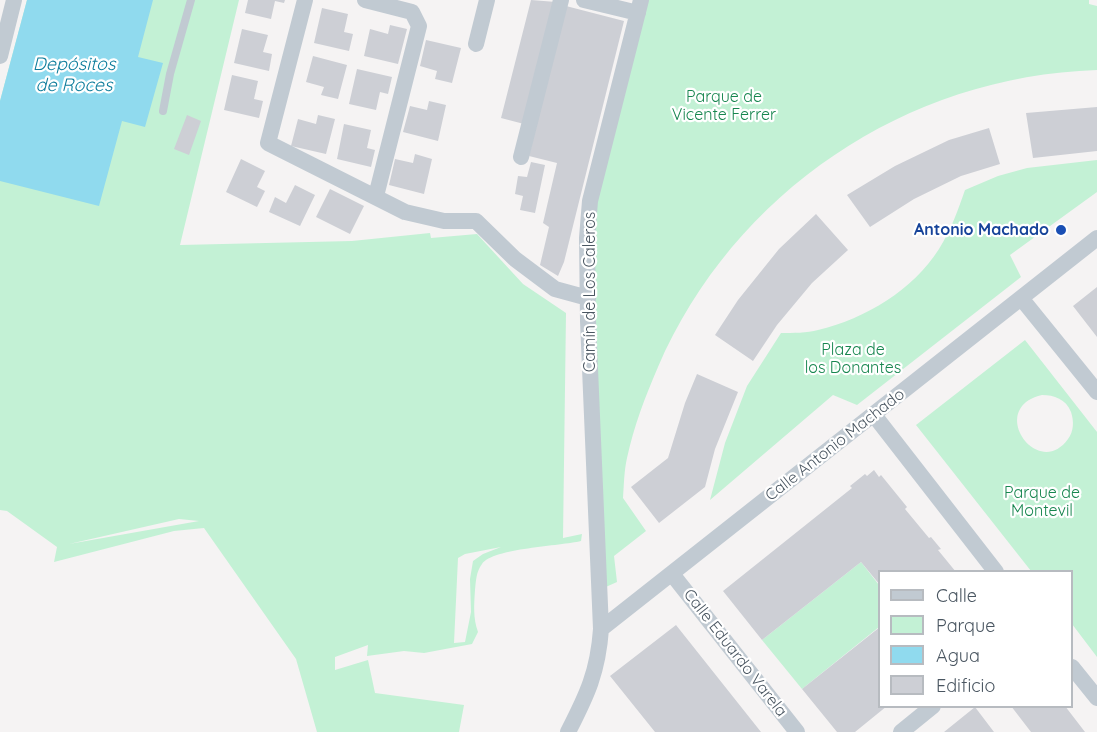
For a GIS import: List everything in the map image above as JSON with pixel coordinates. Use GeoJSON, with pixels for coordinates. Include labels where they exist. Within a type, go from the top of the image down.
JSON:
{"type":"FeatureCollection","features":[{"type":"Feature","properties":{"kind":"street"},"geometry":{"type":"LineString","coordinates":[[0,56],[15,0]]}},
{"type":"Feature","properties":{"kind":"street"},"geometry":{"type":"LineString","coordinates":[[305,0],[268,143],[405,212],[444,221],[476,221],[515,259],[555,289],[588,298]]}},
{"type":"Feature","properties":{"kind":"street"},"geometry":{"type":"LineString","coordinates":[[365,0],[412,12],[418,26],[376,196]]}},
{"type":"Feature","properties":{"kind":"street"},"geometry":{"type":"LineString","coordinates":[[476,44],[487,0]]}},
{"type":"Feature","properties":{"kind":"street"},"geometry":{"type":"LineString","coordinates":[[521,157],[561,0]]}},
{"type":"Feature","properties":{"kind":"street"},"geometry":{"type":"LineString","coordinates":[[584,0],[640,7]]}},
{"type":"Feature","properties":{"kind":"street","name":"Camín de Los Caleros"},"geometry":{"type":"LineString","coordinates":[[568,732],[595,673],[601,629],[588,298],[587,238],[590,201],[640,7]]}},
{"type":"Feature","properties":{"kind":"street","name":"Calle Antonio Machado"},"geometry":{"type":"LineString","coordinates":[[601,629],[1097,238]]}},
{"type":"Feature","properties":{"kind":"street"},"geometry":{"type":"LineString","coordinates":[[1021,298],[1097,392]]}},
{"type":"Feature","properties":{"kind":"street"},"geometry":{"type":"LineString","coordinates":[[874,415],[994,570]]}},
{"type":"Feature","properties":{"kind":"street","name":"Calle Eduardo Varela"},"geometry":{"type":"LineString","coordinates":[[672,574],[797,732]]}},
{"type":"Feature","properties":{"kind":"street"},"geometry":{"type":"LineString","coordinates":[[1073,669],[1097,698]]}},
{"type":"Feature","properties":{"kind":"street"},"geometry":{"type":"LineString","coordinates":[[901,732],[931,708]]}},
{"type":"Feature","properties":{"kind":"lane"},"geometry":{"type":"LineString","coordinates":[[163,111],[170,75],[191,0]]}},
{"type":"Feature","properties":{"kind":"green space"},"geometry":{"type":"Polygon","coordinates":[[[27,0],[239,0],[180,245],[352,241],[430,233],[431,238],[477,234],[523,284],[566,313],[563,538],[582,534],[581,541],[499,554],[482,564],[477,577],[475,596],[478,632],[472,644],[424,653],[404,651],[367,656],[368,645],[335,657],[335,670],[368,660],[375,693],[464,705],[459,732],[317,732],[296,659],[204,528],[174,531],[54,562],[57,547],[7,511],[0,510],[0,101],[27,0]],[[179,519],[69,544],[199,521],[179,519]],[[501,547],[465,554],[458,558],[454,643],[465,642],[471,612],[470,579],[473,561],[501,547]]]}},
{"type":"Feature","properties":{"kind":"green space","name":"Parque de Vicente Ferrer"},"geometry":{"type":"Polygon","coordinates":[[[641,0],[1089,0],[1089,4],[1097,6],[1097,70],[1026,77],[959,94],[894,120],[834,155],[780,198],[732,248],[691,304],[658,367],[644,401],[627,458],[623,498],[646,531],[614,556],[617,582],[599,590],[587,238],[641,0]]]}},
{"type":"Feature","properties":{"kind":"green space","name":"Plaza de los Donantes"},"geometry":{"type":"Polygon","coordinates":[[[1097,160],[1097,192],[1010,255],[1021,277],[857,405],[833,395],[710,500],[725,443],[747,386],[781,333],[809,332],[836,325],[870,310],[902,290],[928,264],[939,249],[951,227],[965,190],[998,176],[1027,168],[1097,160]]]}},
{"type":"Feature","properties":{"kind":"green space","name":"Parque de Montevil"},"geometry":{"type":"Polygon","coordinates":[[[1025,340],[1097,432],[1097,657],[1073,625],[1073,570],[1030,570],[916,425],[1025,340]],[[1042,395],[1026,402],[1018,413],[1018,426],[1023,438],[1032,447],[1043,452],[1056,450],[1068,439],[1073,426],[1071,412],[1066,404],[1055,397],[1042,395]]]}},
{"type":"Feature","properties":{"kind":"green space"},"geometry":{"type":"Polygon","coordinates":[[[861,562],[878,584],[878,628],[802,689],[762,640],[861,562]]]}},
{"type":"Feature","properties":{"kind":"water","name":"Depósitos de Roces"},"geometry":{"type":"Polygon","coordinates":[[[27,0],[153,0],[138,57],[163,63],[145,127],[122,121],[99,206],[0,181],[0,101],[27,0]]]}},
{"type":"Feature","properties":{"kind":"building"},"geometry":{"type":"Polygon","coordinates":[[[248,0],[285,0],[284,3],[275,1],[271,19],[245,13],[248,0]]]}},
{"type":"Feature","properties":{"kind":"building"},"geometry":{"type":"Polygon","coordinates":[[[531,0],[556,2],[524,124],[501,118],[531,0]]]}},
{"type":"Feature","properties":{"kind":"building"},"geometry":{"type":"Polygon","coordinates":[[[566,6],[624,21],[564,262],[558,276],[540,265],[549,227],[543,223],[557,163],[529,156],[566,6]]]}},
{"type":"Feature","properties":{"kind":"building"},"geometry":{"type":"Polygon","coordinates":[[[322,8],[348,14],[344,32],[353,34],[349,51],[314,43],[322,8]]]}},
{"type":"Feature","properties":{"kind":"building"},"geometry":{"type":"Polygon","coordinates":[[[390,25],[407,29],[398,64],[364,56],[370,29],[388,34],[390,25]]]}},
{"type":"Feature","properties":{"kind":"building"},"geometry":{"type":"Polygon","coordinates":[[[242,29],[268,35],[263,52],[272,54],[269,71],[234,63],[242,29]]]}},
{"type":"Feature","properties":{"kind":"building"},"geometry":{"type":"Polygon","coordinates":[[[426,40],[461,48],[452,83],[435,79],[437,71],[420,66],[426,40]]]}},
{"type":"Feature","properties":{"kind":"building"},"geometry":{"type":"Polygon","coordinates":[[[313,56],[347,65],[338,99],[321,95],[324,87],[306,82],[313,56]]]}},
{"type":"Feature","properties":{"kind":"building"},"geometry":{"type":"Polygon","coordinates":[[[357,69],[392,77],[388,94],[380,92],[376,110],[349,104],[357,69]]]}},
{"type":"Feature","properties":{"kind":"building"},"geometry":{"type":"Polygon","coordinates":[[[232,75],[258,81],[254,99],[263,101],[259,118],[224,110],[232,75]]]}},
{"type":"Feature","properties":{"kind":"building"},"geometry":{"type":"Polygon","coordinates":[[[429,101],[446,105],[438,141],[403,132],[410,106],[427,110],[429,101]]]}},
{"type":"Feature","properties":{"kind":"building"},"geometry":{"type":"Polygon","coordinates":[[[1097,107],[1097,151],[1033,158],[1026,113],[1097,107]]]}},
{"type":"Feature","properties":{"kind":"building"},"geometry":{"type":"Polygon","coordinates":[[[187,115],[201,121],[189,155],[174,149],[187,115]]]}},
{"type":"Feature","properties":{"kind":"building"},"geometry":{"type":"Polygon","coordinates":[[[318,115],[335,119],[326,154],[291,146],[298,119],[316,124],[318,115]]]}},
{"type":"Feature","properties":{"kind":"building"},"geometry":{"type":"Polygon","coordinates":[[[344,124],[371,130],[367,148],[375,150],[371,167],[337,159],[344,124]]]}},
{"type":"Feature","properties":{"kind":"building"},"geometry":{"type":"Polygon","coordinates":[[[989,128],[1000,164],[961,176],[914,199],[870,227],[847,195],[895,166],[949,140],[989,128]]]}},
{"type":"Feature","properties":{"kind":"building"},"geometry":{"type":"Polygon","coordinates":[[[415,154],[432,159],[424,194],[389,185],[395,159],[413,163],[415,154]]]}},
{"type":"Feature","properties":{"kind":"building"},"geometry":{"type":"Polygon","coordinates":[[[241,159],[265,171],[257,187],[265,191],[257,207],[226,192],[241,159]]]}},
{"type":"Feature","properties":{"kind":"building"},"geometry":{"type":"Polygon","coordinates":[[[531,162],[545,165],[535,213],[520,210],[523,196],[515,194],[518,176],[527,177],[531,162]]]}},
{"type":"Feature","properties":{"kind":"building"},"geometry":{"type":"Polygon","coordinates":[[[295,185],[315,195],[300,226],[269,212],[275,197],[286,203],[295,185]]]}},
{"type":"Feature","properties":{"kind":"building"},"geometry":{"type":"Polygon","coordinates":[[[330,189],[364,206],[350,234],[316,217],[330,189]]]}},
{"type":"Feature","properties":{"kind":"building"},"geometry":{"type":"Polygon","coordinates":[[[816,214],[848,250],[812,283],[777,325],[753,361],[715,335],[738,300],[779,249],[816,214]]]}},
{"type":"Feature","properties":{"kind":"building"},"geometry":{"type":"Polygon","coordinates":[[[1097,287],[1097,337],[1073,306],[1097,287]]]}},
{"type":"Feature","properties":{"kind":"building"},"geometry":{"type":"Polygon","coordinates":[[[697,374],[738,392],[715,449],[705,487],[659,523],[631,487],[668,458],[685,403],[697,374]]]}},
{"type":"Feature","properties":{"kind":"building"},"geometry":{"type":"Polygon","coordinates":[[[874,470],[879,477],[881,475],[907,507],[905,509],[941,549],[938,550],[954,570],[878,570],[878,583],[861,562],[762,640],[723,591],[852,488],[850,486],[865,474],[867,476],[874,470]]]}},
{"type":"Feature","properties":{"kind":"building"},"geometry":{"type":"Polygon","coordinates":[[[676,625],[761,732],[655,732],[610,676],[676,625]]]}},
{"type":"Feature","properties":{"kind":"building"},"geometry":{"type":"Polygon","coordinates":[[[878,629],[878,708],[885,708],[855,732],[837,732],[802,689],[878,629]]]}},
{"type":"Feature","properties":{"kind":"building"},"geometry":{"type":"Polygon","coordinates":[[[976,708],[994,732],[944,732],[976,708]]]}},
{"type":"Feature","properties":{"kind":"building"},"geometry":{"type":"Polygon","coordinates":[[[1013,708],[1067,708],[1085,732],[1031,732],[1013,708]]]}},
{"type":"Feature","properties":{"kind":"place","name":"Antonio Machado"},"geometry":{"type":"Point","coordinates":[1061,230]}}]}
